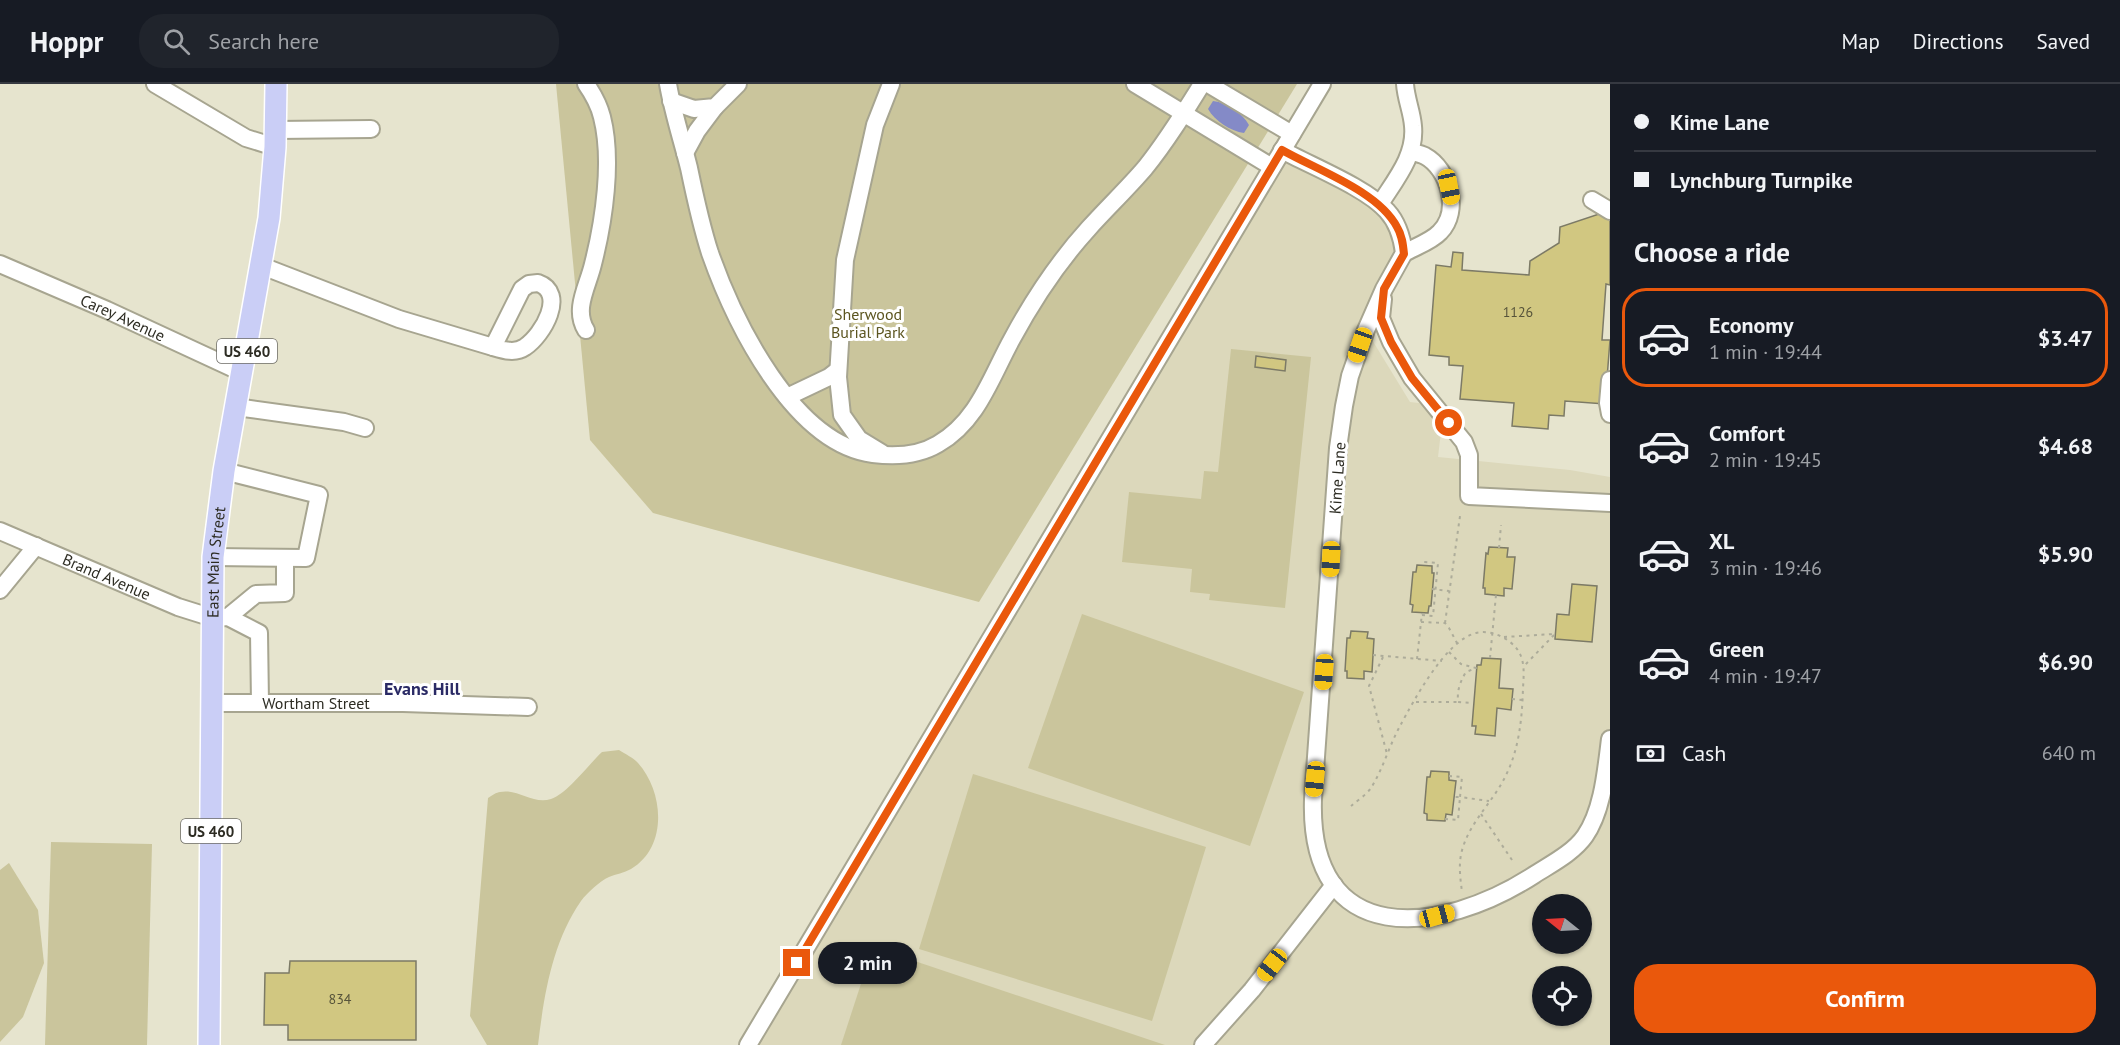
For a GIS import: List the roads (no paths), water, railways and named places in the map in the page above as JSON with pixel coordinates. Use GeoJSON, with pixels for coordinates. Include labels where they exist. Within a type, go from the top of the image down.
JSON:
{"type":"FeatureCollection","features":[{"type":"Feature","properties":{"kind":"main road","name":"East Main Street"},"geometry":{"type":"LineString","coordinates":[[209,1045],[212,703],[220,617],[213,557],[224,471],[270,218],[276,138],[276,84]]}},
{"type":"Feature","properties":{"kind":"street"},"geometry":{"type":"LineString","coordinates":[[155,84],[246,138],[276,138],[371,129]]}},
{"type":"Feature","properties":{"kind":"street"},"geometry":{"type":"LineString","coordinates":[[586,84],[602,114],[607,159],[598,238],[580,309],[581,322],[586,330]]}},
{"type":"Feature","properties":{"kind":"street"},"geometry":{"type":"LineString","coordinates":[[668,84],[710,252],[744,330],[764,365],[808,421],[840,445],[860,453],[888,456],[907,456],[939,444],[969,418],[981,402],[1012,339],[1061,262],[1144,169],[1169,136],[1202,84]]}},
{"type":"Feature","properties":{"kind":"street"},"geometry":{"type":"LineString","coordinates":[[685,153],[715,107],[738,84]]}},
{"type":"Feature","properties":{"kind":"street"},"geometry":{"type":"LineString","coordinates":[[888,456],[859,439],[842,415],[838,370],[845,260],[874,125],[891,84]]}},
{"type":"Feature","properties":{"kind":"street"},"geometry":{"type":"LineString","coordinates":[[1135,84],[1272,167]]}},
{"type":"Feature","properties":{"kind":"street"},"geometry":{"type":"LineString","coordinates":[[1208,84],[1292,134]]}},
{"type":"Feature","properties":{"kind":"street"},"geometry":{"type":"LineString","coordinates":[[748,1045],[1322,84]]}},
{"type":"Feature","properties":{"kind":"street"},"geometry":{"type":"LineString","coordinates":[[1380,204],[1412,152],[1413,122],[1405,84]]}},
{"type":"Feature","properties":{"kind":"street"},"geometry":{"type":"LineString","coordinates":[[671,101],[694,109],[715,107]]}},
{"type":"Feature","properties":{"kind":"street"},"geometry":{"type":"LineString","coordinates":[[1282,150],[1380,204],[1398,228],[1404,254],[1440,233],[1450,219],[1452,201],[1449,187],[1434,163],[1424,155],[1412,152]]}},
{"type":"Feature","properties":{"kind":"street"},"geometry":{"type":"LineString","coordinates":[[1592,200],[1610,211]]}},
{"type":"Feature","properties":{"kind":"street","name":"Kime Lane"},"geometry":{"type":"LineString","coordinates":[[1404,254],[1384,289],[1366,330],[1350,376],[1338,448],[1312,820],[1321,861],[1334,885],[1348,902],[1361,910],[1387,917],[1437,916],[1494,898],[1561,857],[1585,836],[1594,821],[1599,802],[1610,739]]}},
{"type":"Feature","properties":{"kind":"street","name":"Carey Avenue"},"geometry":{"type":"LineString","coordinates":[[0,264],[107,310],[243,373]]}},
{"type":"Feature","properties":{"kind":"street"},"geometry":{"type":"LineString","coordinates":[[262,266],[399,319],[493,347]]}},
{"type":"Feature","properties":{"kind":"street","name":"Kime Lane"},"geometry":{"type":"LineString","coordinates":[[1384,289],[1381,318],[1391,342],[1412,378],[1464,442],[1469,455],[1469,496],[1610,503]]}},
{"type":"Feature","properties":{"kind":"street"},"geometry":{"type":"LineString","coordinates":[[787,397],[829,377],[838,370]]}},
{"type":"Feature","properties":{"kind":"street"},"geometry":{"type":"LineString","coordinates":[[1610,380],[1608,403],[1610,414]]}},
{"type":"Feature","properties":{"kind":"street"},"geometry":{"type":"LineString","coordinates":[[236,407],[344,422],[365,428]]}},
{"type":"Feature","properties":{"kind":"street"},"geometry":{"type":"LineString","coordinates":[[213,557],[306,558],[319,495],[224,471]]}},
{"type":"Feature","properties":{"kind":"street","name":"Brand Avenue"},"geometry":{"type":"LineString","coordinates":[[0,531],[178,607],[220,617],[259,633],[260,703]]}},
{"type":"Feature","properties":{"kind":"street"},"geometry":{"type":"LineString","coordinates":[[0,590],[36,546]]}},
{"type":"Feature","properties":{"kind":"street"},"geometry":{"type":"LineString","coordinates":[[220,617],[256,594],[285,592],[285,558]]}},
{"type":"Feature","properties":{"kind":"street","name":"Wortham Street"},"geometry":{"type":"LineString","coordinates":[[212,703],[403,703],[528,707]]}},
{"type":"Feature","properties":{"kind":"street"},"geometry":{"type":"LineString","coordinates":[[1203,1045],[1252,990],[1334,885]]}},
{"type":"Feature","properties":{"kind":"water"},"geometry":{"type":"Polygon","coordinates":[[[1213,101],[1229,106],[1243,116],[1249,125],[1244,133],[1228,128],[1215,118],[1208,109],[1213,101]]]}},
{"type":"Feature","properties":{"kind":"district","name":"Evans Hill"},"geometry":{"type":"Point","coordinates":[422,688]}},
{"type":"Feature","properties":{"kind":"park label","name":"Sherwood Burial Park"},"geometry":{"type":"Point","coordinates":[868,323]}}]}
